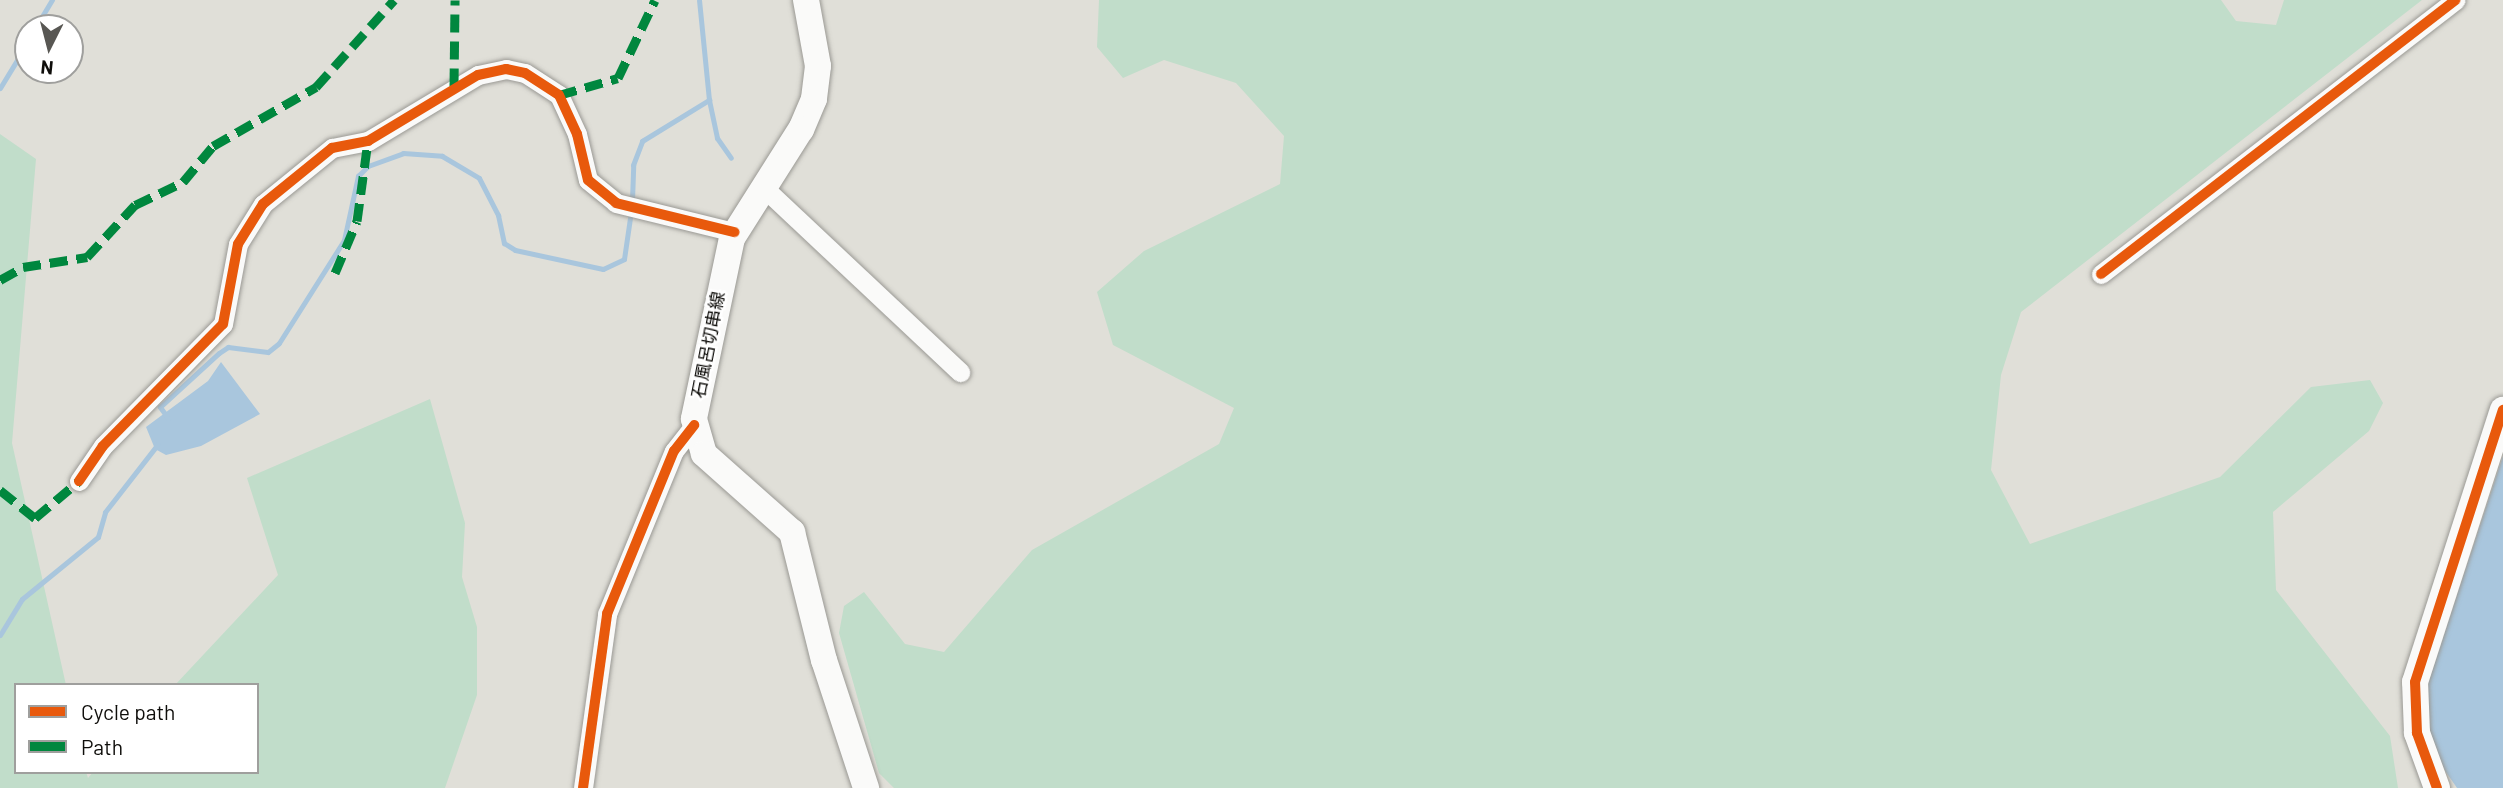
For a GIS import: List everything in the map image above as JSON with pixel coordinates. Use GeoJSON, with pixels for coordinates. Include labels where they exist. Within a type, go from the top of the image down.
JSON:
{"type":"FeatureCollection","features":[{"type":"Feature","properties":{"kind":"main road","name":"石風呂切串線"},"geometry":{"type":"LineString","coordinates":[[694,425],[722,271],[734,232],[801,129],[814,99],[818,66],[806,0]]}},
{"type":"Feature","properties":{"kind":"main road"},"geometry":{"type":"LineString","coordinates":[[2437,788],[2417,733],[2415,682],[2503,410]]}},
{"type":"Feature","properties":{"kind":"main road"},"geometry":{"type":"LineString","coordinates":[[694,425],[704,454],[716,468],[792,531],[824,660],[866,788]]}},
{"type":"Feature","properties":{"kind":"street"},"geometry":{"type":"LineString","coordinates":[[2101,274],[2456,0]]}},
{"type":"Feature","properties":{"kind":"street"},"geometry":{"type":"LineString","coordinates":[[79,481],[103,446],[223,324],[237,244],[263,204],[332,148],[368,141],[478,75],[506,69],[525,73],[559,94],[577,134],[588,180],[616,203],[734,232]]}},
{"type":"Feature","properties":{"kind":"street"},"geometry":{"type":"LineString","coordinates":[[762,186],[960,372]]}},
{"type":"Feature","properties":{"kind":"street"},"geometry":{"type":"LineString","coordinates":[[583,788],[607,614],[674,451],[694,425]]}},
{"type":"Feature","properties":{"kind":"green space"},"geometry":{"type":"Polygon","coordinates":[[[1099,0],[2221,0],[2236,21],[2276,25],[2284,0],[2422,0],[2021,312],[2001,375],[1991,470],[2030,544],[2220,477],[2311,387],[2370,380],[2383,403],[2369,431],[2273,512],[2276,590],[2390,736],[2398,788],[894,788],[879,773],[839,633],[844,606],[864,592],[905,644],[944,652],[1032,550],[1219,444],[1234,408],[1113,345],[1097,292],[1144,251],[1280,184],[1284,136],[1236,83],[1164,60],[1123,78],[1097,47],[1099,0]]]}},
{"type":"Feature","properties":{"kind":"green space"},"geometry":{"type":"Polygon","coordinates":[[[0,134],[36,159],[12,443],[66,683],[14,683],[14,774],[87,774],[88,778],[91,774],[259,774],[259,683],[177,683],[278,575],[247,478],[430,399],[465,523],[462,577],[477,627],[477,695],[445,788],[0,788],[0,134]]]}},
{"type":"Feature","properties":{"kind":"water"},"geometry":{"type":"Polygon","coordinates":[[[221,362],[260,414],[201,446],[166,455],[155,449],[146,427],[208,381],[221,362]]]}},
{"type":"Feature","properties":{"kind":"water"},"geometry":{"type":"Polygon","coordinates":[[[2503,456],[2503,788],[2457,788],[2437,759],[2428,729],[2428,683],[2503,456]]]}},
{"type":"Feature","properties":{"kind":"waterway"},"geometry":{"type":"LineString","coordinates":[[44,14],[52,0]]}},
{"type":"Feature","properties":{"kind":"waterway"},"geometry":{"type":"LineString","coordinates":[[632,201],[633,165],[642,141],[709,100],[699,0]]}},
{"type":"Feature","properties":{"kind":"waterway"},"geometry":{"type":"LineString","coordinates":[[0,88],[14,65]]}},
{"type":"Feature","properties":{"kind":"waterway"},"geometry":{"type":"LineString","coordinates":[[709,100],[717,138],[731,158]]}},
{"type":"Feature","properties":{"kind":"waterway"},"geometry":{"type":"LineString","coordinates":[[168,418],[160,407],[219,353],[228,347],[268,352],[279,343],[344,240],[358,176],[368,166],[403,153],[442,156],[479,178],[498,215],[504,243],[515,250],[603,269],[624,259],[631,211]]}},
{"type":"Feature","properties":{"kind":"waterway"},"geometry":{"type":"LineString","coordinates":[[0,635],[22,599],[98,537],[105,512],[158,444]]}},
{"type":"Feature","properties":{"kind":"marked path"},"geometry":{"type":"LineString","coordinates":[[0,280],[23,267],[87,257],[135,205],[183,182],[213,146],[316,87],[394,0]]}},
{"type":"Feature","properties":{"kind":"marked path"},"geometry":{"type":"LineString","coordinates":[[454,86],[455,0]]}},
{"type":"Feature","properties":{"kind":"marked path"},"geometry":{"type":"LineString","coordinates":[[559,95],[618,78],[655,0]]}},
{"type":"Feature","properties":{"kind":"marked path"},"geometry":{"type":"LineString","coordinates":[[335,273],[357,221],[368,141]]}},
{"type":"Feature","properties":{"kind":"marked path"},"geometry":{"type":"LineString","coordinates":[[0,490],[35,518],[79,481]]}},
{"type":"Feature","properties":{"kind":"cycle path"},"geometry":{"type":"LineString","coordinates":[[2101,274],[2456,0]]}},
{"type":"Feature","properties":{"kind":"cycle path"},"geometry":{"type":"LineString","coordinates":[[79,481],[103,446],[223,324],[238,244],[263,204],[332,148],[368,141],[478,75],[506,69],[525,73],[559,95],[577,134],[588,180],[616,203],[734,232]]}},
{"type":"Feature","properties":{"kind":"cycle path"},"geometry":{"type":"LineString","coordinates":[[2437,788],[2417,733],[2415,682],[2503,410]]}},
{"type":"Feature","properties":{"kind":"cycle path"},"geometry":{"type":"LineString","coordinates":[[583,788],[607,614],[674,451],[694,425]]}}]}
